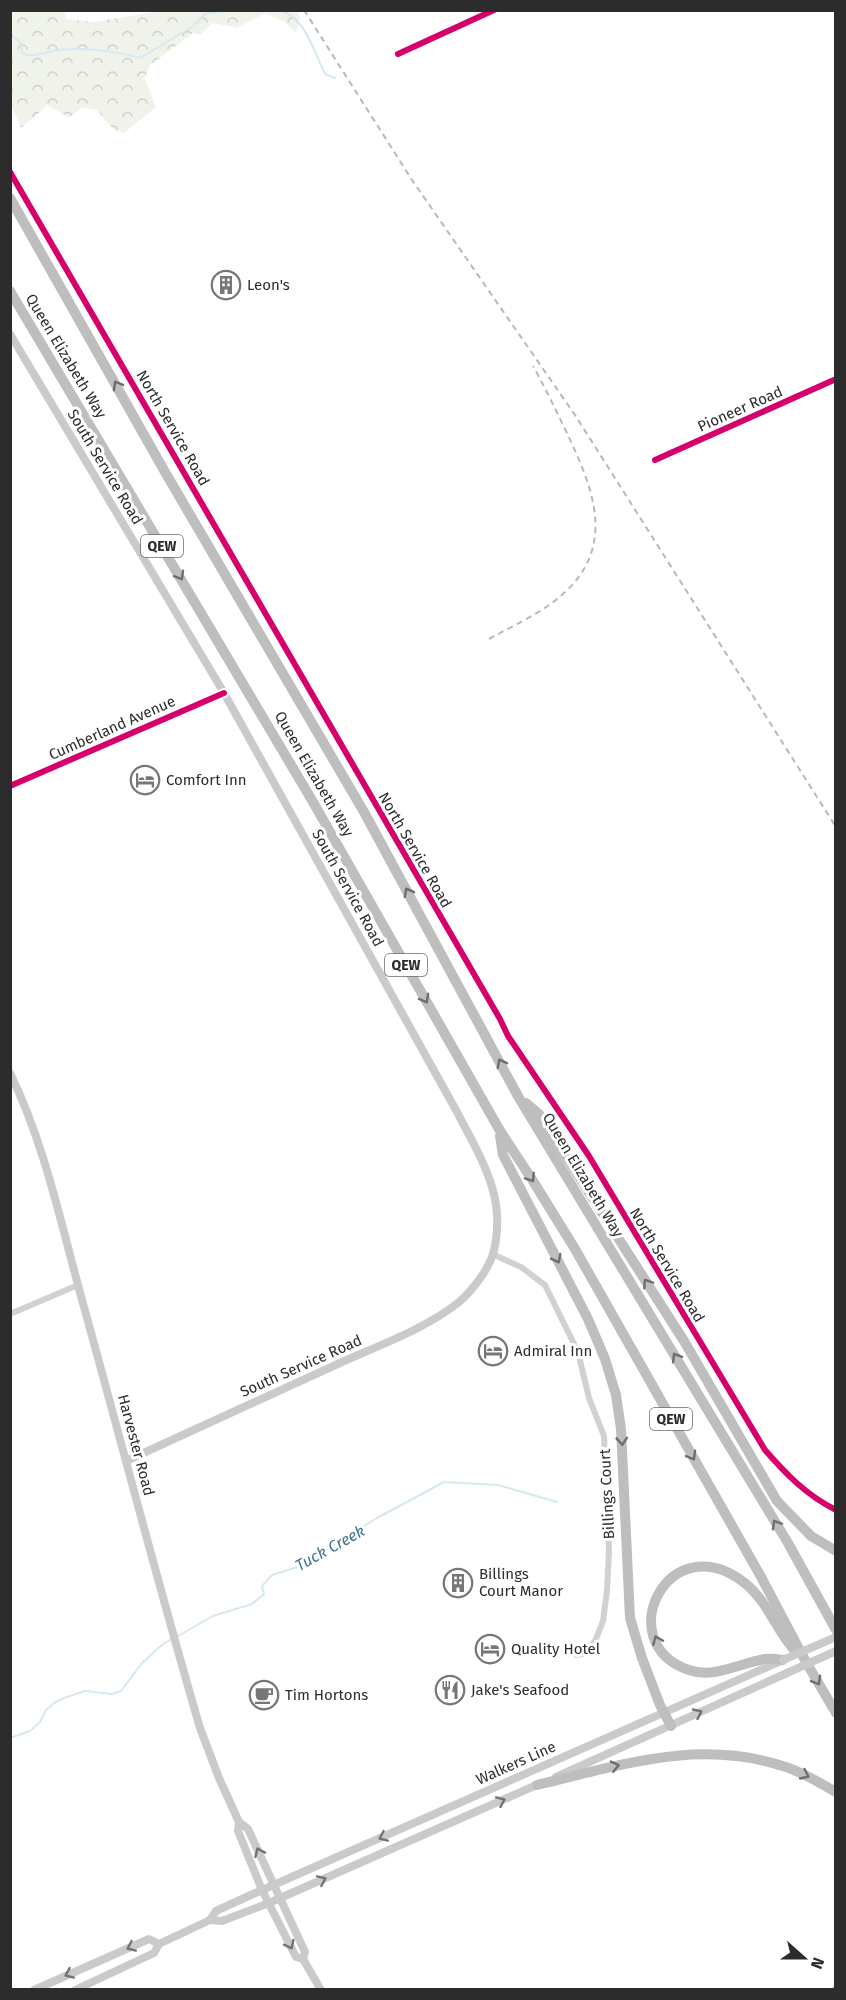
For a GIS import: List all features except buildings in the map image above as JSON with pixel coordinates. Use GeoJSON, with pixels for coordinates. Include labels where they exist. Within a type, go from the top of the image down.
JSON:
{"type":"FeatureCollection","features":[{"type":"Feature","properties":{"kind":"highway","name":"Queen Elizabeth Way"},"geometry":{"type":"LineString","coordinates":[[10,198],[165,472],[364,812],[519,1098],[788,1543],[836,1629]]}},
{"type":"Feature","properties":{"kind":"highway","name":"Queen Elizabeth Way"},"geometry":{"type":"LineString","coordinates":[[10,291],[314,802],[499,1129],[575,1249],[810,1661],[836,1713]]}},
{"type":"Feature","properties":{"kind":"highway"},"geometry":{"type":"LineString","coordinates":[[519,1098],[539,1114],[684,1341],[777,1502],[811,1536],[836,1551]]}},
{"type":"Feature","properties":{"kind":"highway"},"geometry":{"type":"LineString","coordinates":[[499,1129],[504,1155],[588,1318],[605,1359],[616,1395],[627,1508],[630,1618],[634,1636],[671,1726]]}},
{"type":"Feature","properties":{"kind":"highway"},"geometry":{"type":"LineString","coordinates":[[783,1660],[767,1658],[717,1672],[691,1671],[681,1667],[664,1654],[658,1645],[651,1622],[653,1602],[665,1582],[685,1570],[704,1566],[725,1571],[746,1584],[755,1593],[787,1643],[810,1661],[836,1656]]}},
{"type":"Feature","properties":{"kind":"highway"},"geometry":{"type":"LineString","coordinates":[[537,1785],[648,1758],[709,1754],[747,1757],[789,1767],[836,1792]]}},
{"type":"Feature","properties":{"kind":"street"},"geometry":{"type":"LineString","coordinates":[[398,54],[494,10]]}},
{"type":"Feature","properties":{"kind":"street","name":"North Service Road"},"geometry":{"type":"LineString","coordinates":[[10,172],[508,1036],[589,1156],[765,1450],[794,1482],[818,1501],[836,1510]]}},
{"type":"Feature","properties":{"kind":"street","name":"South Service Road"},"geometry":{"type":"LineString","coordinates":[[10,334],[224,693],[478,1151],[494,1190],[496,1204],[496,1235],[492,1254],[484,1274],[461,1301],[406,1333],[126,1461]]}},
{"type":"Feature","properties":{"kind":"street","name":"Pioneer Road"},"geometry":{"type":"LineString","coordinates":[[655,460],[836,379]]}},
{"type":"Feature","properties":{"kind":"street","name":"Cumberland Avenue"},"geometry":{"type":"LineString","coordinates":[[10,786],[224,693]]}},
{"type":"Feature","properties":{"kind":"street","name":"Harvester Road"},"geometry":{"type":"LineString","coordinates":[[10,1073],[18,1089],[63,1223],[200,1728],[239,1822],[248,1829],[305,1952],[303,1959]]}},
{"type":"Feature","properties":{"kind":"street","name":"Billings Court"},"geometry":{"type":"LineString","coordinates":[[492,1254],[520,1267],[544,1285],[578,1352],[589,1398],[604,1436],[609,1551],[608,1591],[603,1621],[596,1639],[587,1653],[576,1655]]}},
{"type":"Feature","properties":{"kind":"street"},"geometry":{"type":"LineString","coordinates":[[10,1314],[78,1285]]}},
{"type":"Feature","properties":{"kind":"street","name":"Walkers Line"},"geometry":{"type":"LineString","coordinates":[[75,1989],[154,1953],[159,1944],[210,1920],[216,1911],[836,1637]]}},
{"type":"Feature","properties":{"kind":"street","name":"Walkers Line"},"geometry":{"type":"LineString","coordinates":[[210,1920],[222,1922],[269,1903],[836,1651]]}},
{"type":"Feature","properties":{"kind":"street","name":"Harvester Road"},"geometry":{"type":"LineString","coordinates":[[239,1822],[238,1831],[262,1890],[296,1957],[303,1959],[321,1989]]}},
{"type":"Feature","properties":{"kind":"street","name":"Walkers Line"},"geometry":{"type":"LineString","coordinates":[[34,1989],[149,1939],[159,1944]]}},
{"type":"Feature","properties":{"kind":"green space"},"geometry":{"type":"Polygon","coordinates":[[[167,10],[296,10],[300,16],[296,33],[285,22],[265,13],[237,28],[212,23],[200,35],[193,33],[149,66],[145,79],[156,107],[124,133],[113,129],[97,110],[82,107],[69,118],[48,105],[21,128],[11,105],[10,18],[14,11],[64,11],[66,19],[94,22],[167,10]]]}},
{"type":"Feature","properties":{"kind":"waterway"},"geometry":{"type":"LineString","coordinates":[[10,34],[19,41],[23,54],[28,55],[60,50],[90,49],[140,58],[192,27],[205,14],[227,10]]}},
{"type":"Feature","properties":{"kind":"waterway"},"geometry":{"type":"LineString","coordinates":[[279,10],[296,19],[308,36],[325,74],[335,78]]}},
{"type":"Feature","properties":{"kind":"waterway","name":"Tuck Creek"},"geometry":{"type":"LineString","coordinates":[[178,1636],[213,1616],[252,1604],[264,1594],[262,1586],[272,1575],[301,1566],[377,1518],[444,1482],[498,1485],[557,1502]]}},
{"type":"Feature","properties":{"kind":"waterway","name":"Tuck Creek"},"geometry":{"type":"LineString","coordinates":[[10,1738],[30,1731],[40,1722],[46,1710],[64,1698],[85,1691],[112,1694],[121,1691],[142,1663],[173,1638]]}},
{"type":"Feature","properties":{"kind":"railway"},"geometry":{"type":"LineString","coordinates":[[304,10],[412,180],[575,415],[836,827]]}},
{"type":"Feature","properties":{"kind":"railway"},"geometry":{"type":"LineString","coordinates":[[489,639],[537,613],[563,594],[580,575],[590,556],[595,535],[595,515],[584,473],[566,431],[533,366]]}},
{"type":"Feature","properties":{"kind":"cycle path"},"geometry":{"type":"LineString","coordinates":[[398,54],[494,10]]}},
{"type":"Feature","properties":{"kind":"cycle path"},"geometry":{"type":"LineString","coordinates":[[10,172],[508,1036],[589,1156],[765,1450],[797,1483],[815,1498],[836,1510]]}},
{"type":"Feature","properties":{"kind":"cycle path"},"geometry":{"type":"LineString","coordinates":[[655,460],[836,379]]}},
{"type":"Feature","properties":{"kind":"cycle path"},"geometry":{"type":"LineString","coordinates":[[10,786],[224,693]]}},
{"type":"Feature","properties":{"kind":"place","name":"Leon's"},"geometry":{"type":"Point","coordinates":[226,285]}},
{"type":"Feature","properties":{"kind":"place","name":"Comfort Inn"},"geometry":{"type":"Point","coordinates":[145,780]}},
{"type":"Feature","properties":{"kind":"place","name":"Admiral Inn"},"geometry":{"type":"Point","coordinates":[493,1351]}},
{"type":"Feature","properties":{"kind":"place","name":"Billings Court Manor"},"geometry":{"type":"Point","coordinates":[458,1583]}},
{"type":"Feature","properties":{"kind":"place","name":"Quality Hotel"},"geometry":{"type":"Point","coordinates":[490,1649]}},
{"type":"Feature","properties":{"kind":"place","name":"Jake's Seafood"},"geometry":{"type":"Point","coordinates":[450,1690]}},
{"type":"Feature","properties":{"kind":"place","name":"Tim Hortons"},"geometry":{"type":"Point","coordinates":[264,1695]}}]}
